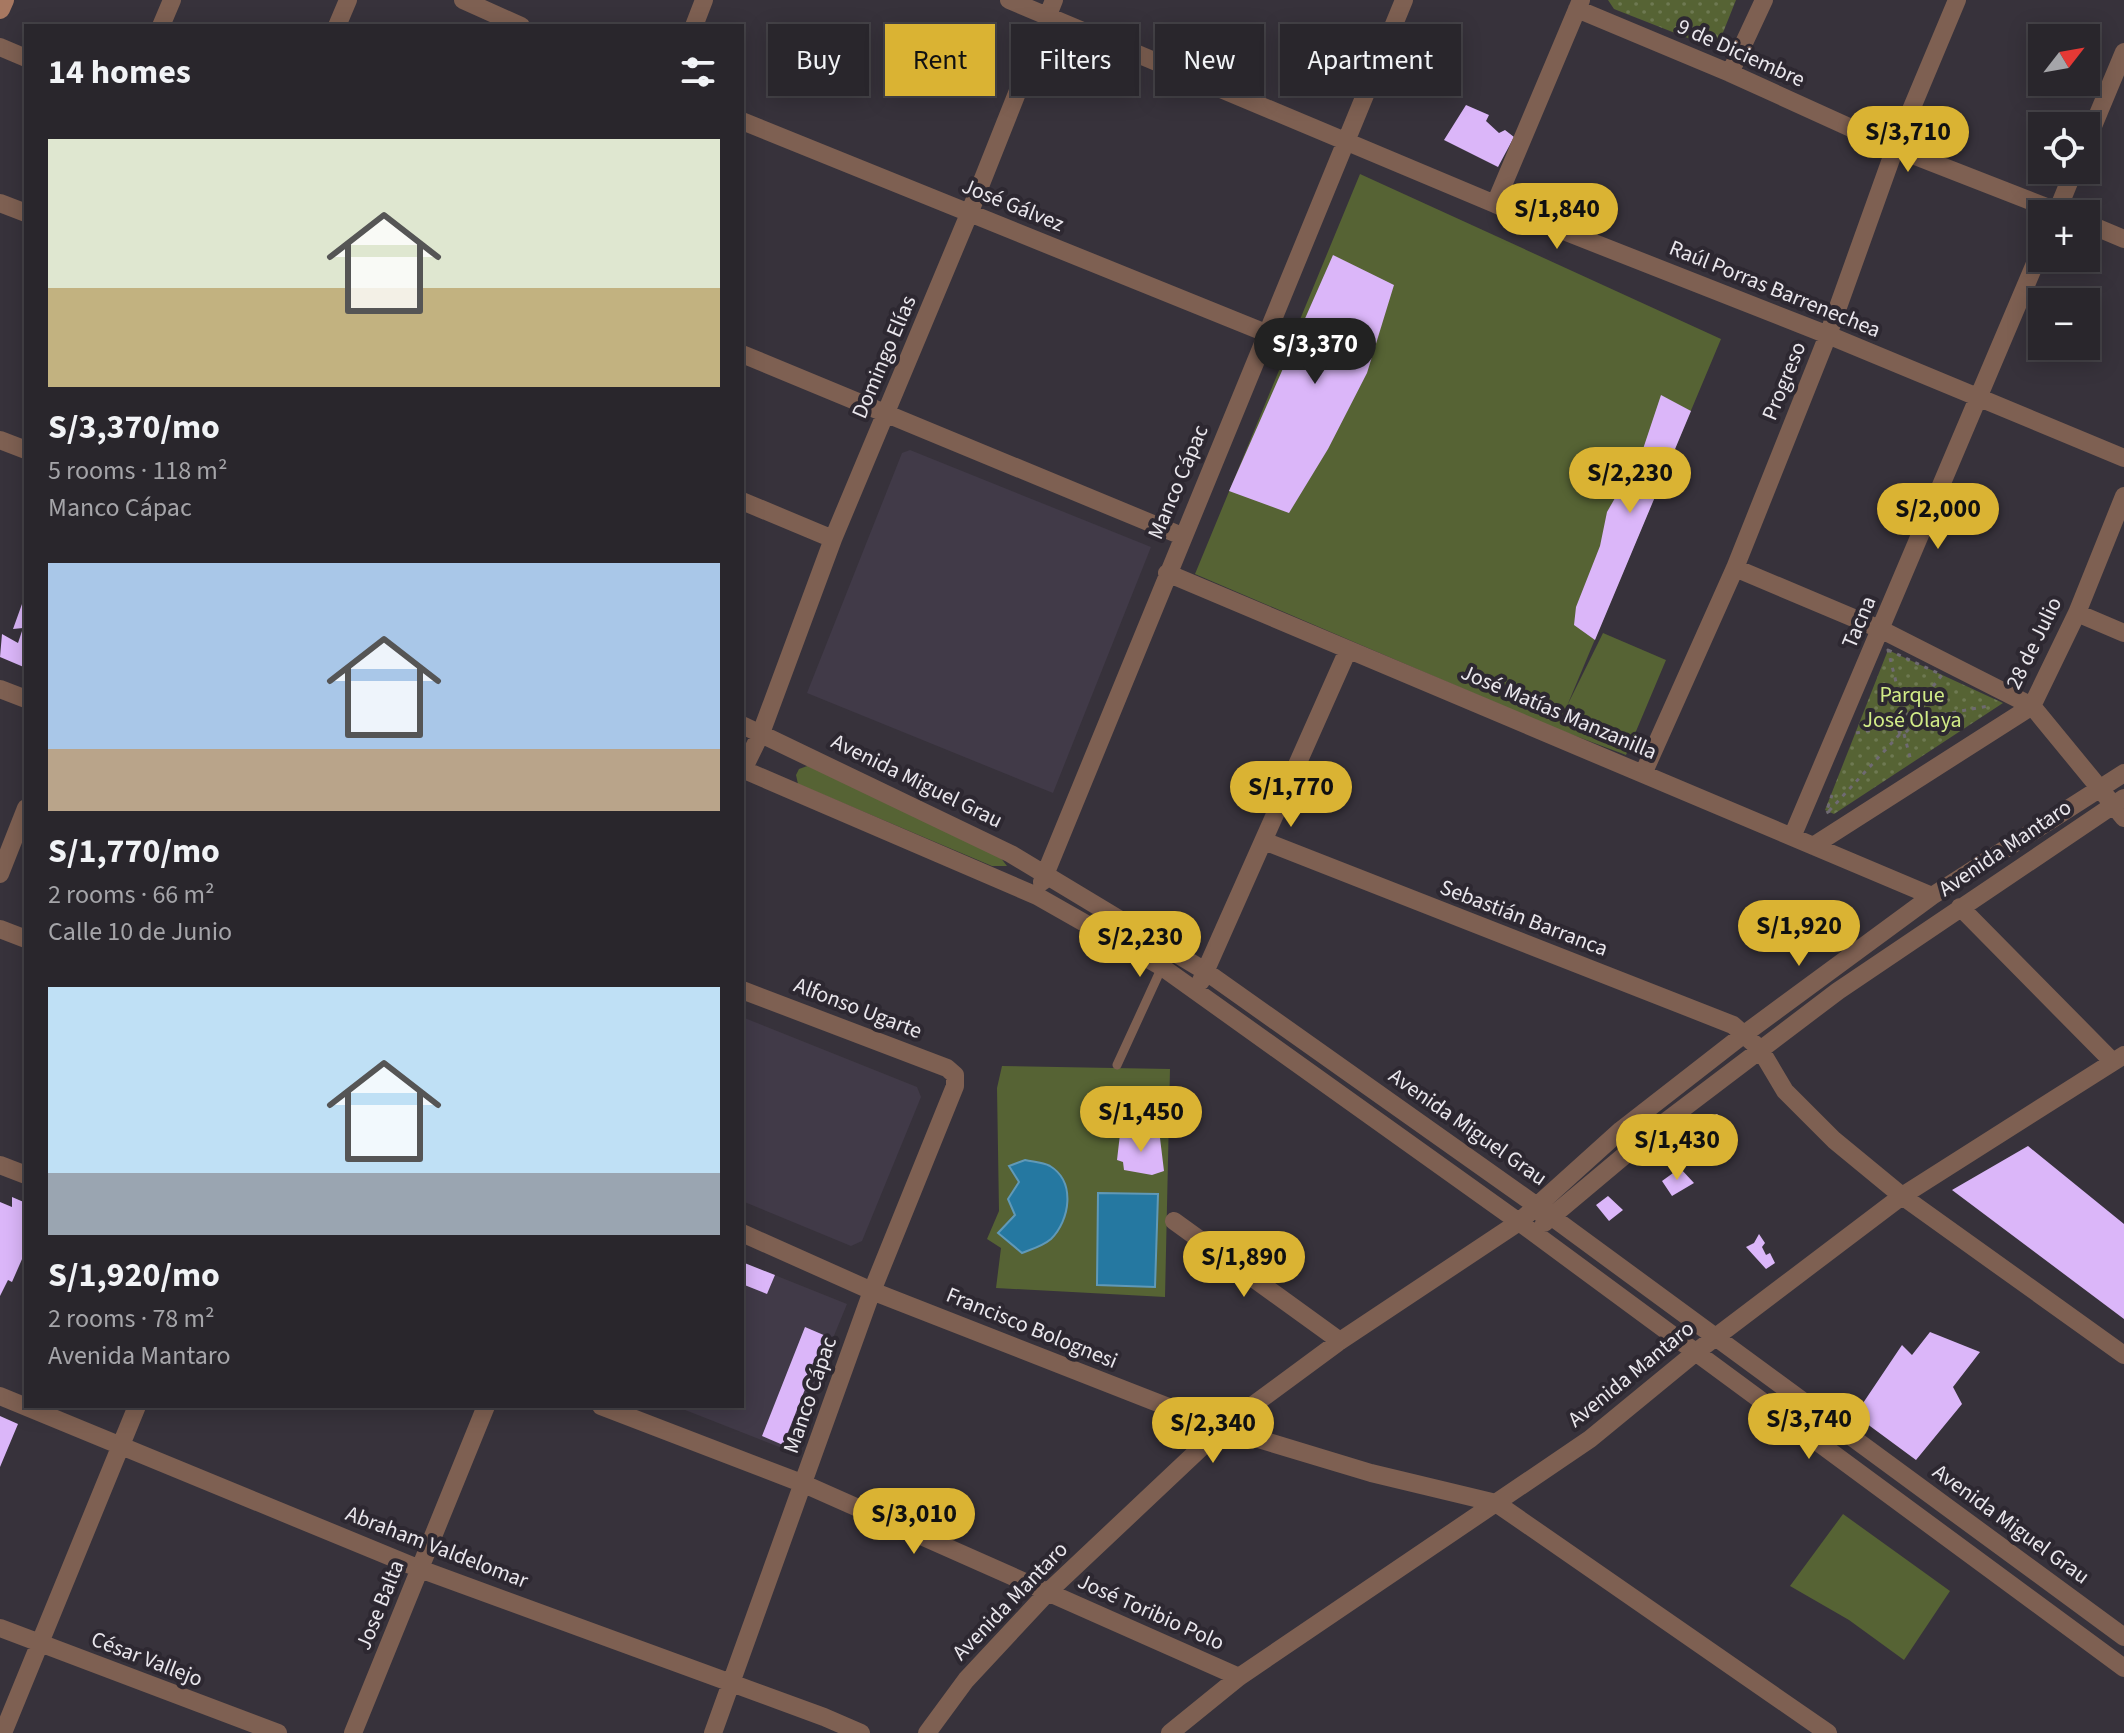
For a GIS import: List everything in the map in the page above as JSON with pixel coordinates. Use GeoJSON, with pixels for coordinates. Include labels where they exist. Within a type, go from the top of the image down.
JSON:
{"type":"FeatureCollection","features":[{"type":"Feature","properties":{"kind":"street"},"geometry":{"type":"LineString","coordinates":[[0,9],[4,0]]}},
{"type":"Feature","properties":{"kind":"street"},"geometry":{"type":"LineString","coordinates":[[162,24],[172,0]]}},
{"type":"Feature","properties":{"kind":"street"},"geometry":{"type":"LineString","coordinates":[[338,24],[348,0]]}},
{"type":"Feature","properties":{"kind":"street"},"geometry":{"type":"LineString","coordinates":[[463,0],[517,24]]}},
{"type":"Feature","properties":{"kind":"street"},"geometry":{"type":"LineString","coordinates":[[695,24],[704,0]]}},
{"type":"Feature","properties":{"kind":"street","name":"Raúl Porras Barrenechea"},"geometry":{"type":"LineString","coordinates":[[1009,0],[1050,8],[1495,204],[1828,335],[2124,458]]}},
{"type":"Feature","properties":{"kind":"street","name":"Manco Cápac"},"geometry":{"type":"LineString","coordinates":[[1037,896],[1404,0]]}},
{"type":"Feature","properties":{"kind":"street"},"geometry":{"type":"LineString","coordinates":[[1730,73],[1764,0]]}},
{"type":"Feature","properties":{"kind":"street","name":"Progreso"},"geometry":{"type":"LineString","coordinates":[[1643,774],[1735,568],[1828,335],[1895,148],[1957,0]]}},
{"type":"Feature","properties":{"kind":"street"},"geometry":{"type":"LineString","coordinates":[[1495,204],[1579,5]]}},
{"type":"Feature","properties":{"kind":"street","name":"9 de Diciembre"},"geometry":{"type":"LineString","coordinates":[[1579,5],[1895,148],[2028,201]]}},
{"type":"Feature","properties":{"kind":"street","name":"Domingo Elías"},"geometry":{"type":"LineString","coordinates":[[761,733],[833,539],[969,214],[1050,8]]}},
{"type":"Feature","properties":{"kind":"street"},"geometry":{"type":"LineString","coordinates":[[0,47],[24,57]]}},
{"type":"Feature","properties":{"kind":"street"},"geometry":{"type":"LineString","coordinates":[[2099,112],[2124,52]]}},
{"type":"Feature","properties":{"kind":"street","name":"José Gálvez"},"geometry":{"type":"LineString","coordinates":[[744,122],[1266,333]]}},
{"type":"Feature","properties":{"kind":"street"},"geometry":{"type":"LineString","coordinates":[[0,203],[24,212]]}},
{"type":"Feature","properties":{"kind":"street"},"geometry":{"type":"LineString","coordinates":[[2100,229],[2124,239]]}},
{"type":"Feature","properties":{"kind":"street","name":"Tacna"},"geometry":{"type":"LineString","coordinates":[[1792,837],[2032,272]]}},
{"type":"Feature","properties":{"kind":"street"},"geometry":{"type":"LineString","coordinates":[[744,355],[1182,536]]}},
{"type":"Feature","properties":{"kind":"street"},"geometry":{"type":"LineString","coordinates":[[0,440],[24,449]]}},
{"type":"Feature","properties":{"kind":"street","name":"28 de Julio"},"geometry":{"type":"LineString","coordinates":[[1813,846],[2032,706],[2077,613],[2124,496]]}},
{"type":"Feature","properties":{"kind":"street"},"geometry":{"type":"LineString","coordinates":[[744,502],[833,539]]}},
{"type":"Feature","properties":{"kind":"street"},"geometry":{"type":"LineString","coordinates":[[1735,568],[1882,630],[2032,706],[2099,789],[2120,807]]}},
{"type":"Feature","properties":{"kind":"street","name":"José Matías Manzanilla"},"geometry":{"type":"LineString","coordinates":[[1167,573],[1932,896]]}},
{"type":"Feature","properties":{"kind":"street"},"geometry":{"type":"LineString","coordinates":[[2077,613],[2124,633]]}},
{"type":"Feature","properties":{"kind":"street"},"geometry":{"type":"LineString","coordinates":[[1196,991],[1348,650]]}},
{"type":"Feature","properties":{"kind":"street"},"geometry":{"type":"LineString","coordinates":[[0,689],[24,698]]}},
{"type":"Feature","properties":{"kind":"street","name":"Avenida Miguel Grau"},"geometry":{"type":"LineString","coordinates":[[744,726],[1046,873],[1205,971],[1545,1212],[2124,1637]]}},
{"type":"Feature","properties":{"kind":"street"},"geometry":{"type":"LineString","coordinates":[[744,767],[761,733]]}},
{"type":"Feature","properties":{"kind":"street"},"geometry":{"type":"LineString","coordinates":[[744,772],[1037,896],[1162,967],[1526,1227],[2124,1668]]}},
{"type":"Feature","properties":{"kind":"street"},"geometry":{"type":"LineString","coordinates":[[1545,1212],[1621,1130],[1743,1035],[1932,896],[2124,773]]}},
{"type":"Feature","properties":{"kind":"street","name":"Avenida Mantaro"},"geometry":{"type":"LineString","coordinates":[[927,1733],[966,1680],[1048,1592],[1222,1428],[1340,1341],[1526,1227],[1760,1049],[1960,907],[2120,807]]}},
{"type":"Feature","properties":{"kind":"street"},"geometry":{"type":"LineString","coordinates":[[0,874],[24,813]]}},
{"type":"Feature","properties":{"kind":"street","name":"Sebastián Barranca"},"geometry":{"type":"LineString","coordinates":[[1264,841],[1733,1025],[1760,1049],[1785,1091],[1834,1140],[1902,1196],[2124,1355]]}},
{"type":"Feature","properties":{"kind":"street"},"geometry":{"type":"LineString","coordinates":[[1960,907],[2119,1058]]}},
{"type":"Feature","properties":{"kind":"street"},"geometry":{"type":"LineString","coordinates":[[0,929],[24,938]]}},
{"type":"Feature","properties":{"kind":"street","name":"Alfonso Ugarte"},"geometry":{"type":"LineString","coordinates":[[744,991],[947,1068],[955,1075]]}},
{"type":"Feature","properties":{"kind":"street","name":"Avenida Mantaro"},"geometry":{"type":"LineString","coordinates":[[1170,1733],[1239,1677],[1590,1439],[1715,1337],[1902,1196],[2119,1058]]}},
{"type":"Feature","properties":{"kind":"street","name":"Manco Cápac"},"geometry":{"type":"LineString","coordinates":[[713,1733],[872,1291],[955,1086],[955,1075]]}},
{"type":"Feature","properties":{"kind":"street"},"geometry":{"type":"LineString","coordinates":[[0,1165],[24,1174]]}},
{"type":"Feature","properties":{"kind":"street"},"geometry":{"type":"LineString","coordinates":[[1174,1221],[1340,1341]]}},
{"type":"Feature","properties":{"kind":"street","name":"Francisco Bolognesi"},"geometry":{"type":"LineString","coordinates":[[744,1234],[872,1291],[1222,1428],[1371,1473],[1496,1503]]}},
{"type":"Feature","properties":{"kind":"street","name":"Abraham Valdelomar"},"geometry":{"type":"LineString","coordinates":[[0,1396],[24,1406]]}},
{"type":"Feature","properties":{"kind":"street","name":"Abraham Valdelomar"},"geometry":{"type":"LineString","coordinates":[[29,1408],[420,1569],[861,1733]]}},
{"type":"Feature","properties":{"kind":"street"},"geometry":{"type":"LineString","coordinates":[[3,1733],[136,1408]]}},
{"type":"Feature","properties":{"kind":"street","name":"Jose Balta"},"geometry":{"type":"LineString","coordinates":[[353,1733],[485,1408]]}},
{"type":"Feature","properties":{"kind":"street","name":"José Toribio Polo"},"geometry":{"type":"LineString","coordinates":[[606,1408],[804,1484],[1239,1677]]}},
{"type":"Feature","properties":{"kind":"street"},"geometry":{"type":"LineString","coordinates":[[1496,1503],[1828,1733]]}},
{"type":"Feature","properties":{"kind":"street","name":"César Vallejo"},"geometry":{"type":"LineString","coordinates":[[0,1628],[278,1733]]}},
{"type":"Feature","properties":{"kind":"lane"},"geometry":{"type":"LineString","coordinates":[[1117,1065],[1162,967]]}},
{"type":"Feature","properties":{"kind":"path"},"geometry":{"type":"LineString","coordinates":[[1882,664],[1888,650]]}},
{"type":"Feature","properties":{"kind":"path"},"geometry":{"type":"LineString","coordinates":[[1888,650],[1942,675],[1911,714]]}},
{"type":"Feature","properties":{"kind":"path"},"geometry":{"type":"LineString","coordinates":[[1888,650],[1904,714]]}},
{"type":"Feature","properties":{"kind":"path"},"geometry":{"type":"LineString","coordinates":[[1913,720],[1988,706]]}},
{"type":"Feature","properties":{"kind":"path"},"geometry":{"type":"LineString","coordinates":[[1904,714],[1911,714]]}},
{"type":"Feature","properties":{"kind":"path"},"geometry":{"type":"LineString","coordinates":[[1857,721],[1851,735],[1896,725],[1904,714]]}},
{"type":"Feature","properties":{"kind":"path"},"geometry":{"type":"LineString","coordinates":[[1826,813],[1911,727],[1911,714]]}},
{"type":"Feature","properties":{"kind":"path"},"geometry":{"type":"LineString","coordinates":[[1896,725],[1911,763]]}},
{"type":"Feature","properties":{"kind":"path"},"geometry":{"type":"LineString","coordinates":[[1826,813],[1834,787]]}},
{"type":"Feature","properties":{"kind":"path"},"geometry":{"type":"LineString","coordinates":[[1826,813],[1850,799]]}},
{"type":"Feature","properties":{"kind":"shaded area"},"geometry":{"type":"Polygon","coordinates":[[[910,450],[1151,547],[1053,793],[807,693],[902,453],[910,450]]]}},
{"type":"Feature","properties":{"kind":"shaded area"},"geometry":{"type":"Polygon","coordinates":[[[744,1018],[917,1087],[921,1097],[862,1241],[851,1246],[744,1202],[744,1018]]]}},
{"type":"Feature","properties":{"kind":"shaded area"},"geometry":{"type":"Polygon","coordinates":[[[744,1263],[847,1304],[787,1450],[680,1408],[744,1408],[744,1263]]]}},
{"type":"Feature","properties":{"kind":"green space"},"geometry":{"type":"Polygon","coordinates":[[[1608,0],[1736,0],[1720,40],[1703,44],[1614,9],[1608,0]]]}},
{"type":"Feature","properties":{"kind":"green space"},"geometry":{"type":"Polygon","coordinates":[[[1360,174],[1721,339],[1567,706],[1603,633],[1666,660],[1626,755],[1557,729],[1195,574],[1360,174]]]}},
{"type":"Feature","properties":{"kind":"green space","name":"Parque José Olaya"},"geometry":{"type":"Polygon","coordinates":[[[1888,650],[2003,703],[1834,814],[1825,810],[1888,650]]]}},
{"type":"Feature","properties":{"kind":"green space"},"geometry":{"type":"Polygon","coordinates":[[[810,765],[1000,857],[1007,866],[992,866],[798,784],[796,775],[799,769],[810,765]]]}},
{"type":"Feature","properties":{"kind":"green space"},"geometry":{"type":"Polygon","coordinates":[[[1002,1066],[1170,1069],[1165,1297],[996,1288],[1001,1248],[987,1239],[999,1211],[997,1088],[1002,1066]]]}},
{"type":"Feature","properties":{"kind":"green space"},"geometry":{"type":"Polygon","coordinates":[[[1843,1514],[1950,1591],[1904,1660],[1849,1620],[1790,1586],[1843,1514]]]}},
{"type":"Feature","properties":{"kind":"water"},"geometry":{"type":"Polygon","coordinates":[[[1025,1160],[1050,1166],[1058,1173],[1064,1181],[1067,1201],[1063,1222],[1051,1239],[1022,1253],[998,1233],[1015,1215],[1008,1199],[1019,1182],[1009,1166],[1025,1160]]]}},
{"type":"Feature","properties":{"kind":"water"},"geometry":{"type":"Polygon","coordinates":[[[1098,1193],[1158,1194],[1155,1287],[1097,1285],[1098,1193]]]}},
{"type":"Feature","properties":{"kind":"building"},"geometry":{"type":"Polygon","coordinates":[[[1466,105],[1489,115],[1486,121],[1499,133],[1505,130],[1514,137],[1498,167],[1444,140],[1466,105]]]}},
{"type":"Feature","properties":{"kind":"building"},"geometry":{"type":"Polygon","coordinates":[[[1333,255],[1394,285],[1367,373],[1328,449],[1289,513],[1229,491],[1333,255]]]}},
{"type":"Feature","properties":{"kind":"building"},"geometry":{"type":"Polygon","coordinates":[[[1661,395],[1691,411],[1595,640],[1574,625],[1576,607],[1600,546],[1607,512],[1643,449],[1661,395]]]}},
{"type":"Feature","properties":{"kind":"building"},"geometry":{"type":"Polygon","coordinates":[[[22,604],[24,605],[24,667],[0,657],[2,634],[18,643],[23,628],[13,629],[22,604]]]}},
{"type":"Feature","properties":{"kind":"building"},"geometry":{"type":"Polygon","coordinates":[[[1717,1114],[1733,1131],[1716,1144],[1694,1124],[1717,1114]]]}},
{"type":"Feature","properties":{"kind":"building"},"geometry":{"type":"Polygon","coordinates":[[[1120,1134],[1160,1138],[1164,1171],[1152,1175],[1124,1170],[1123,1162],[1117,1160],[1120,1134]]]}},
{"type":"Feature","properties":{"kind":"building"},"geometry":{"type":"Polygon","coordinates":[[[2028,1146],[2124,1224],[2124,1319],[1952,1190],[2028,1146]]]}},
{"type":"Feature","properties":{"kind":"building"},"geometry":{"type":"Polygon","coordinates":[[[1680,1168],[1694,1183],[1672,1196],[1662,1181],[1680,1168]]]}},
{"type":"Feature","properties":{"kind":"building"},"geometry":{"type":"Polygon","coordinates":[[[1608,1196],[1623,1210],[1609,1221],[1596,1205],[1608,1196]]]}},
{"type":"Feature","properties":{"kind":"building"},"geometry":{"type":"Polygon","coordinates":[[[12,1197],[24,1202],[24,1255],[12,1282],[8,1280],[0,1296],[0,1202],[12,1207],[12,1197]]]}},
{"type":"Feature","properties":{"kind":"building"},"geometry":{"type":"Polygon","coordinates":[[[1759,1234],[1765,1243],[1762,1247],[1766,1255],[1770,1253],[1775,1263],[1766,1269],[1746,1247],[1754,1243],[1759,1234]]]}},
{"type":"Feature","properties":{"kind":"building"},"geometry":{"type":"Polygon","coordinates":[[[744,1263],[775,1275],[767,1294],[744,1285],[744,1263]]]}},
{"type":"Feature","properties":{"kind":"building"},"geometry":{"type":"Polygon","coordinates":[[[805,1327],[826,1336],[783,1445],[762,1436],[805,1327]]]}},
{"type":"Feature","properties":{"kind":"building"},"geometry":{"type":"Polygon","coordinates":[[[1930,1332],[1980,1352],[1953,1387],[1962,1404],[1916,1460],[1855,1415],[1902,1345],[1912,1355],[1930,1332]]]}},
{"type":"Feature","properties":{"kind":"building"},"geometry":{"type":"Polygon","coordinates":[[[0,1416],[18,1424],[0,1467],[0,1416]]]}}]}
